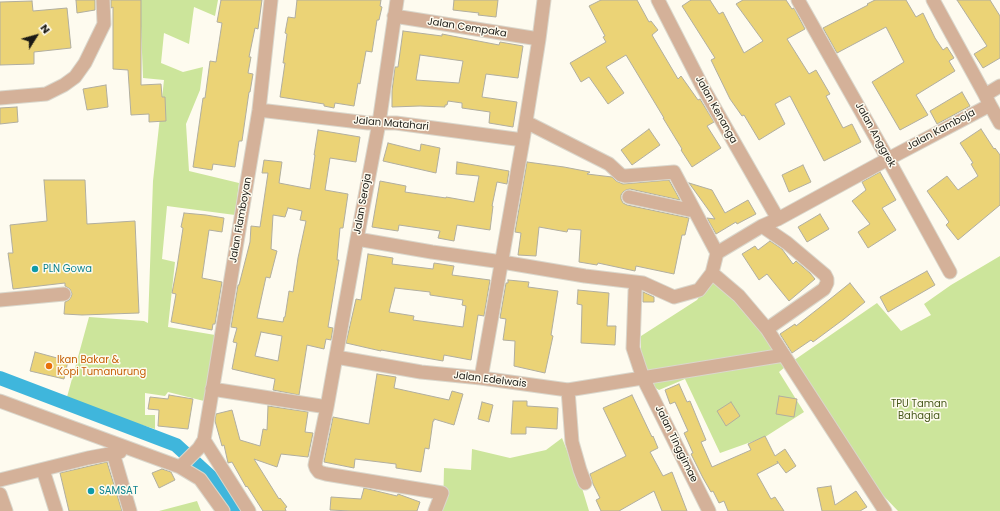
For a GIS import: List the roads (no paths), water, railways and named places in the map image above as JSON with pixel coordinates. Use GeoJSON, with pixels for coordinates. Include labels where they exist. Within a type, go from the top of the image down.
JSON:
{"type":"FeatureCollection","features":[{"type":"Feature","properties":{"kind":"street"},"geometry":{"type":"LineString","coordinates":[[0,98],[46,94],[64,85],[75,77],[85,63],[104,24],[103,0]]}},
{"type":"Feature","properties":{"kind":"street","name":"Jalan Flamboyan"},"geometry":{"type":"LineString","coordinates":[[201,444],[212,389],[259,110],[271,0]]}},
{"type":"Feature","properties":{"kind":"street","name":"Jalan Seroja"},"geometry":{"type":"LineString","coordinates":[[397,0],[379,123],[327,407],[315,463],[317,470],[326,474],[442,493],[435,511]]}},
{"type":"Feature","properties":{"kind":"street"},"geometry":{"type":"LineString","coordinates":[[481,378],[526,122],[544,0]]}},
{"type":"Feature","properties":{"kind":"street","name":"Jalan Kenanga"},"geometry":{"type":"LineString","coordinates":[[658,0],[702,86],[778,219]]}},
{"type":"Feature","properties":{"kind":"street","name":"Jalan Anggrek"},"geometry":{"type":"LineString","coordinates":[[798,0],[888,158],[950,272]]}},
{"type":"Feature","properties":{"kind":"street"},"geometry":{"type":"LineString","coordinates":[[933,0],[1000,123]]}},
{"type":"Feature","properties":{"kind":"street","name":"Jalan Cempaka"},"geometry":{"type":"LineString","coordinates":[[394,16],[539,39]]}},
{"type":"Feature","properties":{"kind":"street","name":"Jalan Kamboja"},"geometry":{"type":"LineString","coordinates":[[717,253],[762,226],[778,219],[888,158],[987,100],[1000,86]]}},
{"type":"Feature","properties":{"kind":"street","name":"Jalan Matahari"},"geometry":{"type":"LineString","coordinates":[[259,110],[368,123],[396,123],[523,140]]}},
{"type":"Feature","properties":{"kind":"street"},"geometry":{"type":"LineString","coordinates":[[357,239],[585,276],[643,283],[674,297],[699,290],[712,273],[717,253],[674,172],[625,176],[621,175],[609,164],[526,122]]}},
{"type":"Feature","properties":{"kind":"street"},"geometry":{"type":"LineString","coordinates":[[629,197],[694,211]]}},
{"type":"Feature","properties":{"kind":"street"},"geometry":{"type":"LineString","coordinates":[[762,226],[787,243],[825,275],[827,279],[824,289],[767,329]]}},
{"type":"Feature","properties":{"kind":"street"},"geometry":{"type":"LineString","coordinates":[[712,273],[739,296],[767,329],[885,511]]}},
{"type":"Feature","properties":{"kind":"street","name":"Jalan Tinggimae"},"geometry":{"type":"LineString","coordinates":[[636,283],[633,348],[644,378],[709,511]]}},
{"type":"Feature","properties":{"kind":"street"},"geometry":{"type":"LineString","coordinates":[[0,300],[64,294]]}},
{"type":"Feature","properties":{"kind":"street","name":"Jalan Edelwais"},"geometry":{"type":"LineString","coordinates":[[336,357],[421,372],[481,378],[568,390],[784,355]]}},
{"type":"Feature","properties":{"kind":"street"},"geometry":{"type":"LineString","coordinates":[[212,389],[327,407]]}},
{"type":"Feature","properties":{"kind":"street"},"geometry":{"type":"LineString","coordinates":[[568,390],[572,442],[585,483]]}},
{"type":"Feature","properties":{"kind":"street"},"geometry":{"type":"LineString","coordinates":[[0,401],[182,465],[200,479],[223,511]]}},
{"type":"Feature","properties":{"kind":"street"},"geometry":{"type":"LineString","coordinates":[[182,465],[201,444],[249,511]]}},
{"type":"Feature","properties":{"kind":"street"},"geometry":{"type":"LineString","coordinates":[[0,480],[116,452],[130,511]]}},
{"type":"Feature","properties":{"kind":"street"},"geometry":{"type":"LineString","coordinates":[[43,470],[56,511]]}},
{"type":"Feature","properties":{"kind":"street"},"geometry":{"type":"LineString","coordinates":[[0,494],[6,511]]}},
{"type":"Feature","properties":{"kind":"waterway"},"geometry":{"type":"LineString","coordinates":[[0,378],[176,445],[212,478],[234,511]]}},
{"type":"Feature","properties":{"kind":"place","name":"PLN Gowa"},"geometry":{"type":"Point","coordinates":[35,269]}},
{"type":"Feature","properties":{"kind":"place","name":"Ikan Bakar & Kopi Tumanurung"},"geometry":{"type":"Point","coordinates":[49,366]}},
{"type":"Feature","properties":{"kind":"place","name":"SAMSAT"},"geometry":{"type":"Point","coordinates":[91,491]}},
{"type":"Feature","properties":{"kind":"park label","name":"TPU Taman Bahagia"},"geometry":{"type":"Point","coordinates":[919,410]}}]}
